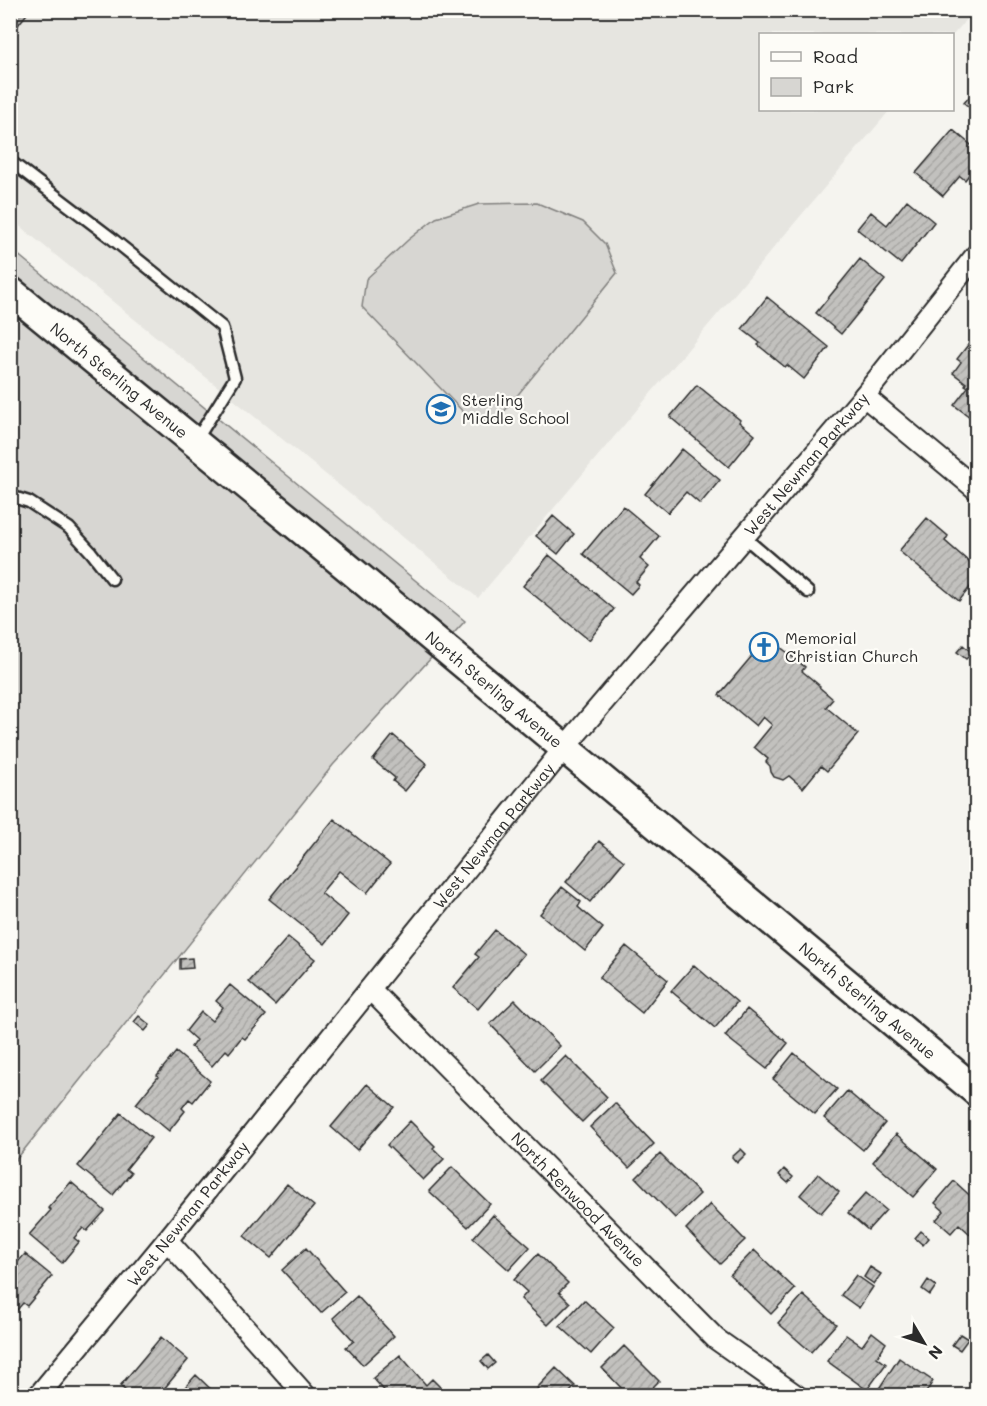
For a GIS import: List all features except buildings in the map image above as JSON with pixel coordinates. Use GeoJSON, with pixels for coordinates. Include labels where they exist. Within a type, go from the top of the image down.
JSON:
{"type":"FeatureCollection","features":[{"type":"Feature","properties":{"kind":"main road","name":"North Sterling Avenue"},"geometry":{"type":"LineString","coordinates":[[10,291],[338,558],[976,1091]]}},
{"type":"Feature","properties":{"kind":"street","name":"West Newman Parkway"},"geometry":{"type":"LineString","coordinates":[[38,1395],[167,1240],[565,747],[864,396],[976,255]]}},
{"type":"Feature","properties":{"kind":"street"},"geometry":{"type":"LineString","coordinates":[[864,396],[976,489]]}},
{"type":"Feature","properties":{"kind":"street","name":"North Renwood Avenue"},"geometry":{"type":"LineString","coordinates":[[370,989],[716,1339],[797,1395]]}},
{"type":"Feature","properties":{"kind":"street"},"geometry":{"type":"LineString","coordinates":[[167,1240],[306,1395]]}},
{"type":"Feature","properties":{"kind":"lane"},"geometry":{"type":"LineString","coordinates":[[10,161],[110,237],[222,327],[235,378],[195,442]]}},
{"type":"Feature","properties":{"kind":"lane"},"geometry":{"type":"LineString","coordinates":[[10,496],[29,502],[69,528],[112,579]]}},
{"type":"Feature","properties":{"kind":"lane"},"geometry":{"type":"LineString","coordinates":[[744,537],[808,592]]}},
{"type":"Feature","properties":{"kind":"shaded area","name":"Sterling Middle School"},"geometry":{"type":"Polygon","coordinates":[[[10,11],[974,11],[954,34],[759,33],[759,111],[889,111],[478,598],[11,219],[10,11]]]}},
{"type":"Feature","properties":{"kind":"green space"},"geometry":{"type":"Polygon","coordinates":[[[537,203],[583,222],[605,244],[617,273],[498,419],[473,422],[362,307],[366,279],[408,240],[436,218],[479,204],[537,203]]]}},
{"type":"Feature","properties":{"kind":"green space"},"geometry":{"type":"Polygon","coordinates":[[[11,249],[465,621],[333,765],[11,1166],[11,249]]]}},
{"type":"Feature","properties":{"kind":"place","name":"Sterling Middle School"},"geometry":{"type":"Point","coordinates":[441,409]}},
{"type":"Feature","properties":{"kind":"place","name":"Memorial Christian Church"},"geometry":{"type":"Point","coordinates":[764,647]}}]}
